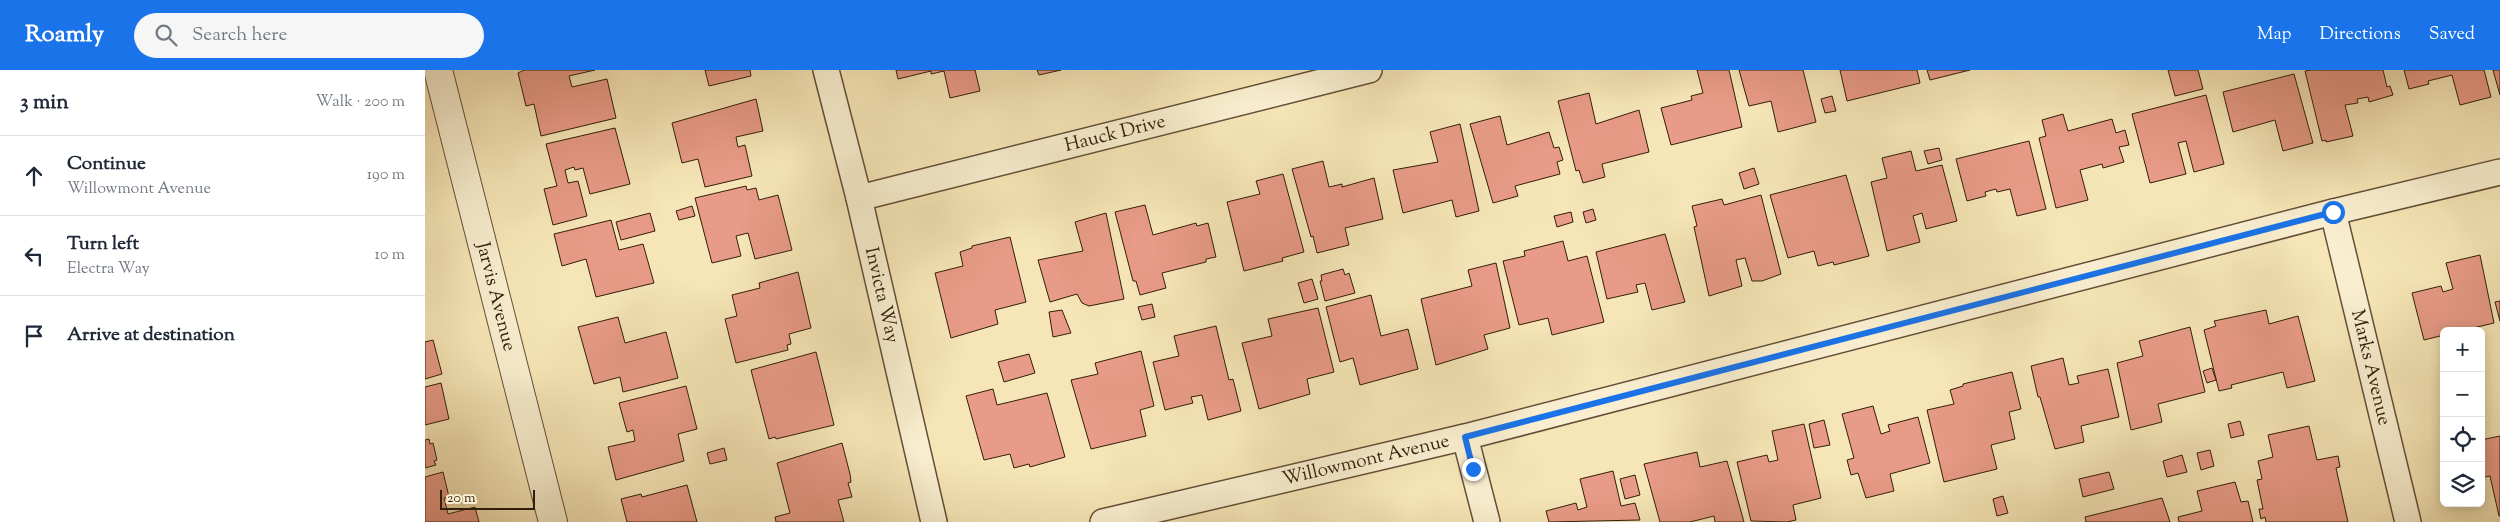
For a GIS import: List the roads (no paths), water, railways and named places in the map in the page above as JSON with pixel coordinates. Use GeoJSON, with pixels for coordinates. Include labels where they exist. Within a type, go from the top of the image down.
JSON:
{"type":"FeatureCollection","features":[{"type":"Feature","properties":{"kind":"street","name":"Jarvis Avenue"},"geometry":{"type":"LineString","coordinates":[[438,70],[553,522]]}},
{"type":"Feature","properties":{"kind":"street","name":"Invicta Way"},"geometry":{"type":"LineString","coordinates":[[826,70],[859,198],[934,522]]}},
{"type":"Feature","properties":{"kind":"street","name":"Hauck Drive"},"geometry":{"type":"LineString","coordinates":[[859,198],[1369,70]]}},
{"type":"Feature","properties":{"kind":"street","name":"Willowmont Avenue"},"geometry":{"type":"LineString","coordinates":[[1103,522],[1465,437],[2333,212],[2500,172]]}},
{"type":"Feature","properties":{"kind":"street","name":"Marks Avenue"},"geometry":{"type":"LineString","coordinates":[[2333,212],[2408,522]]}},
{"type":"Feature","properties":{"kind":"street"},"geometry":{"type":"LineString","coordinates":[[1465,437],[1487,522]]}}]}
